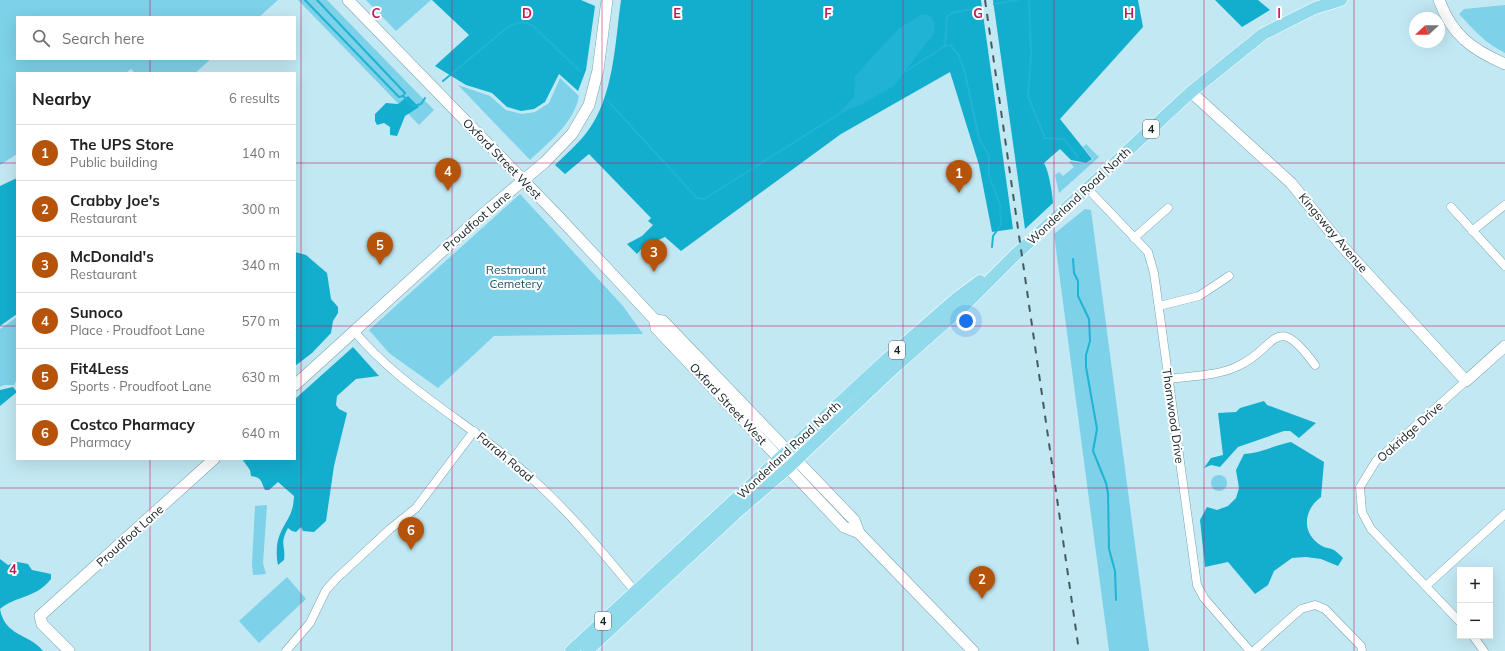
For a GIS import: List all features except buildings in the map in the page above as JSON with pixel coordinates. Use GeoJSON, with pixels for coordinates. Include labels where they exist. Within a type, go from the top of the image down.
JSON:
{"type":"FeatureCollection","features":[{"type":"Feature","properties":{"kind":"main road","name":"Wonderland Road North"},"geometry":{"type":"LineString","coordinates":[[571,651],[639,596],[792,464],[889,372],[964,306],[1013,257],[1191,92],[1263,34],[1315,8],[1341,0]]}},
{"type":"Feature","properties":{"kind":"main road","name":"Wonderland Road North"},"geometry":{"type":"LineString","coordinates":[[587,651],[639,596],[783,455],[887,359],[957,298],[1013,257]]}},
{"type":"Feature","properties":{"kind":"street","name":"Oxford Street West"},"geometry":{"type":"LineString","coordinates":[[348,0],[523,180],[655,320],[663,321],[783,455],[854,520],[859,533],[973,651]]}},
{"type":"Feature","properties":{"kind":"street","name":"Proudfoot Lane"},"geometry":{"type":"LineString","coordinates":[[296,384],[572,134],[589,105],[598,70],[607,0]]}},
{"type":"Feature","properties":{"kind":"street"},"geometry":{"type":"LineString","coordinates":[[1439,0],[1452,28],[1462,39],[1478,50],[1505,64]]}},
{"type":"Feature","properties":{"kind":"street","name":"Kingsway Avenue"},"geometry":{"type":"LineString","coordinates":[[1191,92],[1291,183],[1341,245],[1466,382]]}},
{"type":"Feature","properties":{"kind":"street","name":"Thornwood Drive"},"geometry":{"type":"LineString","coordinates":[[1087,188],[1148,252],[1154,273],[1159,306],[1197,585],[1204,598],[1250,651]]}},
{"type":"Feature","properties":{"kind":"street"},"geometry":{"type":"LineString","coordinates":[[1472,231],[1505,205]]}},
{"type":"Feature","properties":{"kind":"street"},"geometry":{"type":"LineString","coordinates":[[1451,207],[1505,266]]}},
{"type":"Feature","properties":{"kind":"street"},"geometry":{"type":"LineString","coordinates":[[1134,238],[1168,208]]}},
{"type":"Feature","properties":{"kind":"street"},"geometry":{"type":"LineString","coordinates":[[1159,306],[1198,296],[1229,276]]}},
{"type":"Feature","properties":{"kind":"street","name":"Farrah Road"},"geometry":{"type":"LineString","coordinates":[[354,331],[378,359],[474,431],[529,476],[590,538],[639,596]]}},
{"type":"Feature","properties":{"kind":"street"},"geometry":{"type":"LineString","coordinates":[[1168,379],[1221,372],[1239,366],[1253,357],[1274,338],[1283,336],[1292,340],[1303,348],[1315,365]]}},
{"type":"Feature","properties":{"kind":"street","name":"Oakridge Drive"},"geometry":{"type":"LineString","coordinates":[[1457,619],[1371,529],[1362,512],[1360,486],[1376,461],[1505,346]]}},
{"type":"Feature","properties":{"kind":"street"},"geometry":{"type":"LineString","coordinates":[[286,651],[310,623],[326,590],[390,529],[416,508],[474,431]]}},
{"type":"Feature","properties":{"kind":"street","name":"Proudfoot Lane"},"geometry":{"type":"LineString","coordinates":[[69,651],[42,624],[40,616],[213,460]]}},
{"type":"Feature","properties":{"kind":"street"},"geometry":{"type":"LineString","coordinates":[[1426,586],[1505,514]]}},
{"type":"Feature","properties":{"kind":"street"},"geometry":{"type":"LineString","coordinates":[[1254,651],[1301,609],[1315,605],[1325,609],[1361,646],[1362,651]]}},
{"type":"Feature","properties":{"kind":"street"},"geometry":{"type":"LineString","coordinates":[[1475,639],[1484,651]]}},
{"type":"Feature","properties":{"kind":"green space"},"geometry":{"type":"Polygon","coordinates":[[[0,0],[278,0],[260,16],[16,16],[16,60],[210,60],[196,72],[134,72],[131,69],[127,72],[16,72],[16,155],[0,165],[0,0]]]}},
{"type":"Feature","properties":{"kind":"green space"},"geometry":{"type":"Polygon","coordinates":[[[298,0],[327,0],[434,110],[419,125],[298,0]]]}},
{"type":"Feature","properties":{"kind":"green space"},"geometry":{"type":"Polygon","coordinates":[[[366,0],[431,0],[396,31],[366,0]]]}},
{"type":"Feature","properties":{"kind":"green space"},"geometry":{"type":"Polygon","coordinates":[[[1505,5],[1505,53],[1486,41],[1459,14],[1464,9],[1505,5]]]}},
{"type":"Feature","properties":{"kind":"green space"},"geometry":{"type":"Polygon","coordinates":[[[560,78],[579,96],[576,106],[572,115],[560,131],[530,160],[458,85],[490,96],[506,110],[522,114],[535,112],[549,103],[560,78]]]}},
{"type":"Feature","properties":{"kind":"green space"},"geometry":{"type":"Polygon","coordinates":[[[1086,144],[1099,157],[1059,193],[1055,175],[1059,172],[1063,176],[1074,167],[1069,162],[1071,161],[1086,164],[1093,159],[1083,147],[1086,144]]]}},
{"type":"Feature","properties":{"kind":"green space","name":"Restmount Cemetery"},"geometry":{"type":"Polygon","coordinates":[[[520,194],[623,306],[643,334],[494,336],[438,388],[389,353],[369,330],[520,194]]]}},
{"type":"Feature","properties":{"kind":"green space"},"geometry":{"type":"Polygon","coordinates":[[[1085,209],[1091,210],[1149,651],[1109,651],[1054,234],[1085,209]]]}},
{"type":"Feature","properties":{"kind":"green space"},"geometry":{"type":"Polygon","coordinates":[[[16,318],[16,381],[14,385],[4,385],[0,387],[0,329],[16,318]]]}},
{"type":"Feature","properties":{"kind":"green space"},"geometry":{"type":"Polygon","coordinates":[[[1216,475],[1222,475],[1227,480],[1225,489],[1222,491],[1216,491],[1211,486],[1211,480],[1216,475]]]}},
{"type":"Feature","properties":{"kind":"green space"},"geometry":{"type":"Polygon","coordinates":[[[267,505],[263,563],[266,574],[253,575],[252,564],[255,506],[267,505]]]}},
{"type":"Feature","properties":{"kind":"green space"},"geometry":{"type":"Polygon","coordinates":[[[287,577],[306,599],[259,643],[239,621],[287,577]]]}},
{"type":"Feature","properties":{"kind":"shaded area"},"geometry":{"type":"Polygon","coordinates":[[[432,0],[581,0],[595,6],[586,70],[578,91],[559,74],[545,102],[534,109],[521,111],[507,107],[492,93],[466,85],[435,66],[469,35],[432,0]]]}},
{"type":"Feature","properties":{"kind":"shaded area"},"geometry":{"type":"Polygon","coordinates":[[[621,0],[981,0],[1013,229],[992,232],[979,165],[950,72],[841,134],[681,251],[665,237],[643,247],[637,254],[627,244],[642,236],[653,225],[648,221],[651,218],[589,154],[565,174],[555,165],[587,132],[603,103],[612,69],[621,0]]]}},
{"type":"Feature","properties":{"kind":"shaded area"},"geometry":{"type":"Polygon","coordinates":[[[993,0],[1138,0],[1143,27],[1060,119],[1092,159],[1086,163],[1071,160],[1060,149],[1044,163],[1049,176],[1053,203],[1025,229],[993,0]]]}},
{"type":"Feature","properties":{"kind":"shaded area"},"geometry":{"type":"Polygon","coordinates":[[[1215,0],[1258,0],[1270,10],[1242,27],[1215,0]]]}},
{"type":"Feature","properties":{"kind":"shaded area"},"geometry":{"type":"Polygon","coordinates":[[[922,14],[930,16],[935,23],[934,33],[894,86],[862,104],[837,115],[854,97],[855,76],[899,28],[922,14]]]}},
{"type":"Feature","properties":{"kind":"shaded area"},"geometry":{"type":"Polygon","coordinates":[[[408,96],[419,107],[405,116],[397,136],[390,135],[390,127],[384,123],[377,125],[375,121],[375,114],[386,103],[398,104],[408,96]]]}},
{"type":"Feature","properties":{"kind":"shaded area"},"geometry":{"type":"Polygon","coordinates":[[[16,178],[16,315],[0,326],[0,186],[16,178]]]}},
{"type":"Feature","properties":{"kind":"shaded area"},"geometry":{"type":"Polygon","coordinates":[[[296,252],[306,255],[327,273],[331,299],[338,307],[338,313],[333,321],[331,333],[312,353],[296,365],[296,252]]]}},
{"type":"Feature","properties":{"kind":"shaded area"},"geometry":{"type":"Polygon","coordinates":[[[353,347],[379,376],[356,379],[337,396],[336,405],[339,409],[347,413],[334,466],[326,521],[314,532],[303,531],[301,527],[296,532],[288,528],[283,542],[284,560],[278,565],[277,545],[280,534],[291,513],[294,496],[278,482],[269,490],[265,490],[262,482],[257,477],[251,476],[250,470],[243,460],[296,460],[296,398],[353,347]]]}},
{"type":"Feature","properties":{"kind":"shaded area"},"geometry":{"type":"Polygon","coordinates":[[[13,387],[16,393],[0,406],[0,390],[13,387]]]}},
{"type":"Feature","properties":{"kind":"shaded area"},"geometry":{"type":"Polygon","coordinates":[[[1264,401],[1267,405],[1316,423],[1299,438],[1290,431],[1284,431],[1238,447],[1220,467],[1211,465],[1204,468],[1211,458],[1223,455],[1218,413],[1236,412],[1240,408],[1264,401]]]}},
{"type":"Feature","properties":{"kind":"shaded area"},"geometry":{"type":"Polygon","coordinates":[[[1291,442],[1324,462],[1321,497],[1315,502],[1308,515],[1308,529],[1310,535],[1315,541],[1323,547],[1334,550],[1343,558],[1338,566],[1321,559],[1306,557],[1292,558],[1274,571],[1268,585],[1255,594],[1228,562],[1205,567],[1200,520],[1207,507],[1217,510],[1228,506],[1236,498],[1239,488],[1236,470],[1244,454],[1291,442]]]}},
{"type":"Feature","properties":{"kind":"shaded area"},"geometry":{"type":"Polygon","coordinates":[[[0,559],[8,565],[18,562],[28,564],[32,570],[51,574],[51,579],[39,590],[13,601],[0,609],[0,559]]]}},
{"type":"Feature","properties":{"kind":"shaded area"},"geometry":{"type":"Polygon","coordinates":[[[0,609],[7,625],[12,630],[37,645],[43,651],[0,651],[0,609]]]}},
{"type":"Feature","properties":{"kind":"waterway"},"geometry":{"type":"LineString","coordinates":[[305,0],[399,97],[403,96]]}},
{"type":"Feature","properties":{"kind":"waterway"},"geometry":{"type":"LineString","coordinates":[[317,0],[405,93],[403,96],[413,106],[421,104],[425,98]]}},
{"type":"Feature","properties":{"kind":"waterway"},"geometry":{"type":"LineString","coordinates":[[994,4],[1018,0]]}},
{"type":"Feature","properties":{"kind":"waterway"},"geometry":{"type":"LineString","coordinates":[[1029,0],[1031,54],[1028,96],[1045,138],[1064,139],[1078,157]]}},
{"type":"Feature","properties":{"kind":"waterway"},"geometry":{"type":"LineString","coordinates":[[945,46],[947,17],[952,13],[981,7]]}},
{"type":"Feature","properties":{"kind":"waterway"},"geometry":{"type":"LineString","coordinates":[[443,81],[509,26],[521,23],[527,23],[533,26],[580,71]]}},
{"type":"Feature","properties":{"kind":"waterway"},"geometry":{"type":"LineString","coordinates":[[903,73],[945,46],[950,45],[958,54],[964,69],[979,138],[989,156],[989,176],[1000,204],[1001,225],[993,236],[992,247]]}},
{"type":"Feature","properties":{"kind":"waterway"},"geometry":{"type":"LineString","coordinates":[[607,100],[697,198],[704,199],[839,114]]}},
{"type":"Feature","properties":{"kind":"waterway"},"geometry":{"type":"LineString","coordinates":[[1073,259],[1074,273],[1078,281],[1078,296],[1089,319],[1090,341],[1086,355],[1086,367],[1097,429],[1093,451],[1106,483],[1108,493],[1109,549],[1115,571],[1116,600]]}},
{"type":"Feature","properties":{"kind":"railway"},"geometry":{"type":"LineString","coordinates":[[985,0],[1079,651]]}},
{"type":"Feature","properties":{"kind":"place","name":"Sunoco"},"geometry":{"type":"Point","coordinates":[448,191]}},
{"type":"Feature","properties":{"kind":"place","name":"The UPS Store"},"geometry":{"type":"Point","coordinates":[959,193]}},
{"type":"Feature","properties":{"kind":"place","name":"Fit4Less"},"geometry":{"type":"Point","coordinates":[380,265]}},
{"type":"Feature","properties":{"kind":"place","name":"McDonald's"},"geometry":{"type":"Point","coordinates":[654,272]}},
{"type":"Feature","properties":{"kind":"place","name":"Costco Pharmacy"},"geometry":{"type":"Point","coordinates":[411,550]}},
{"type":"Feature","properties":{"kind":"place","name":"Crabby Joe's"},"geometry":{"type":"Point","coordinates":[982,599]}}]}
